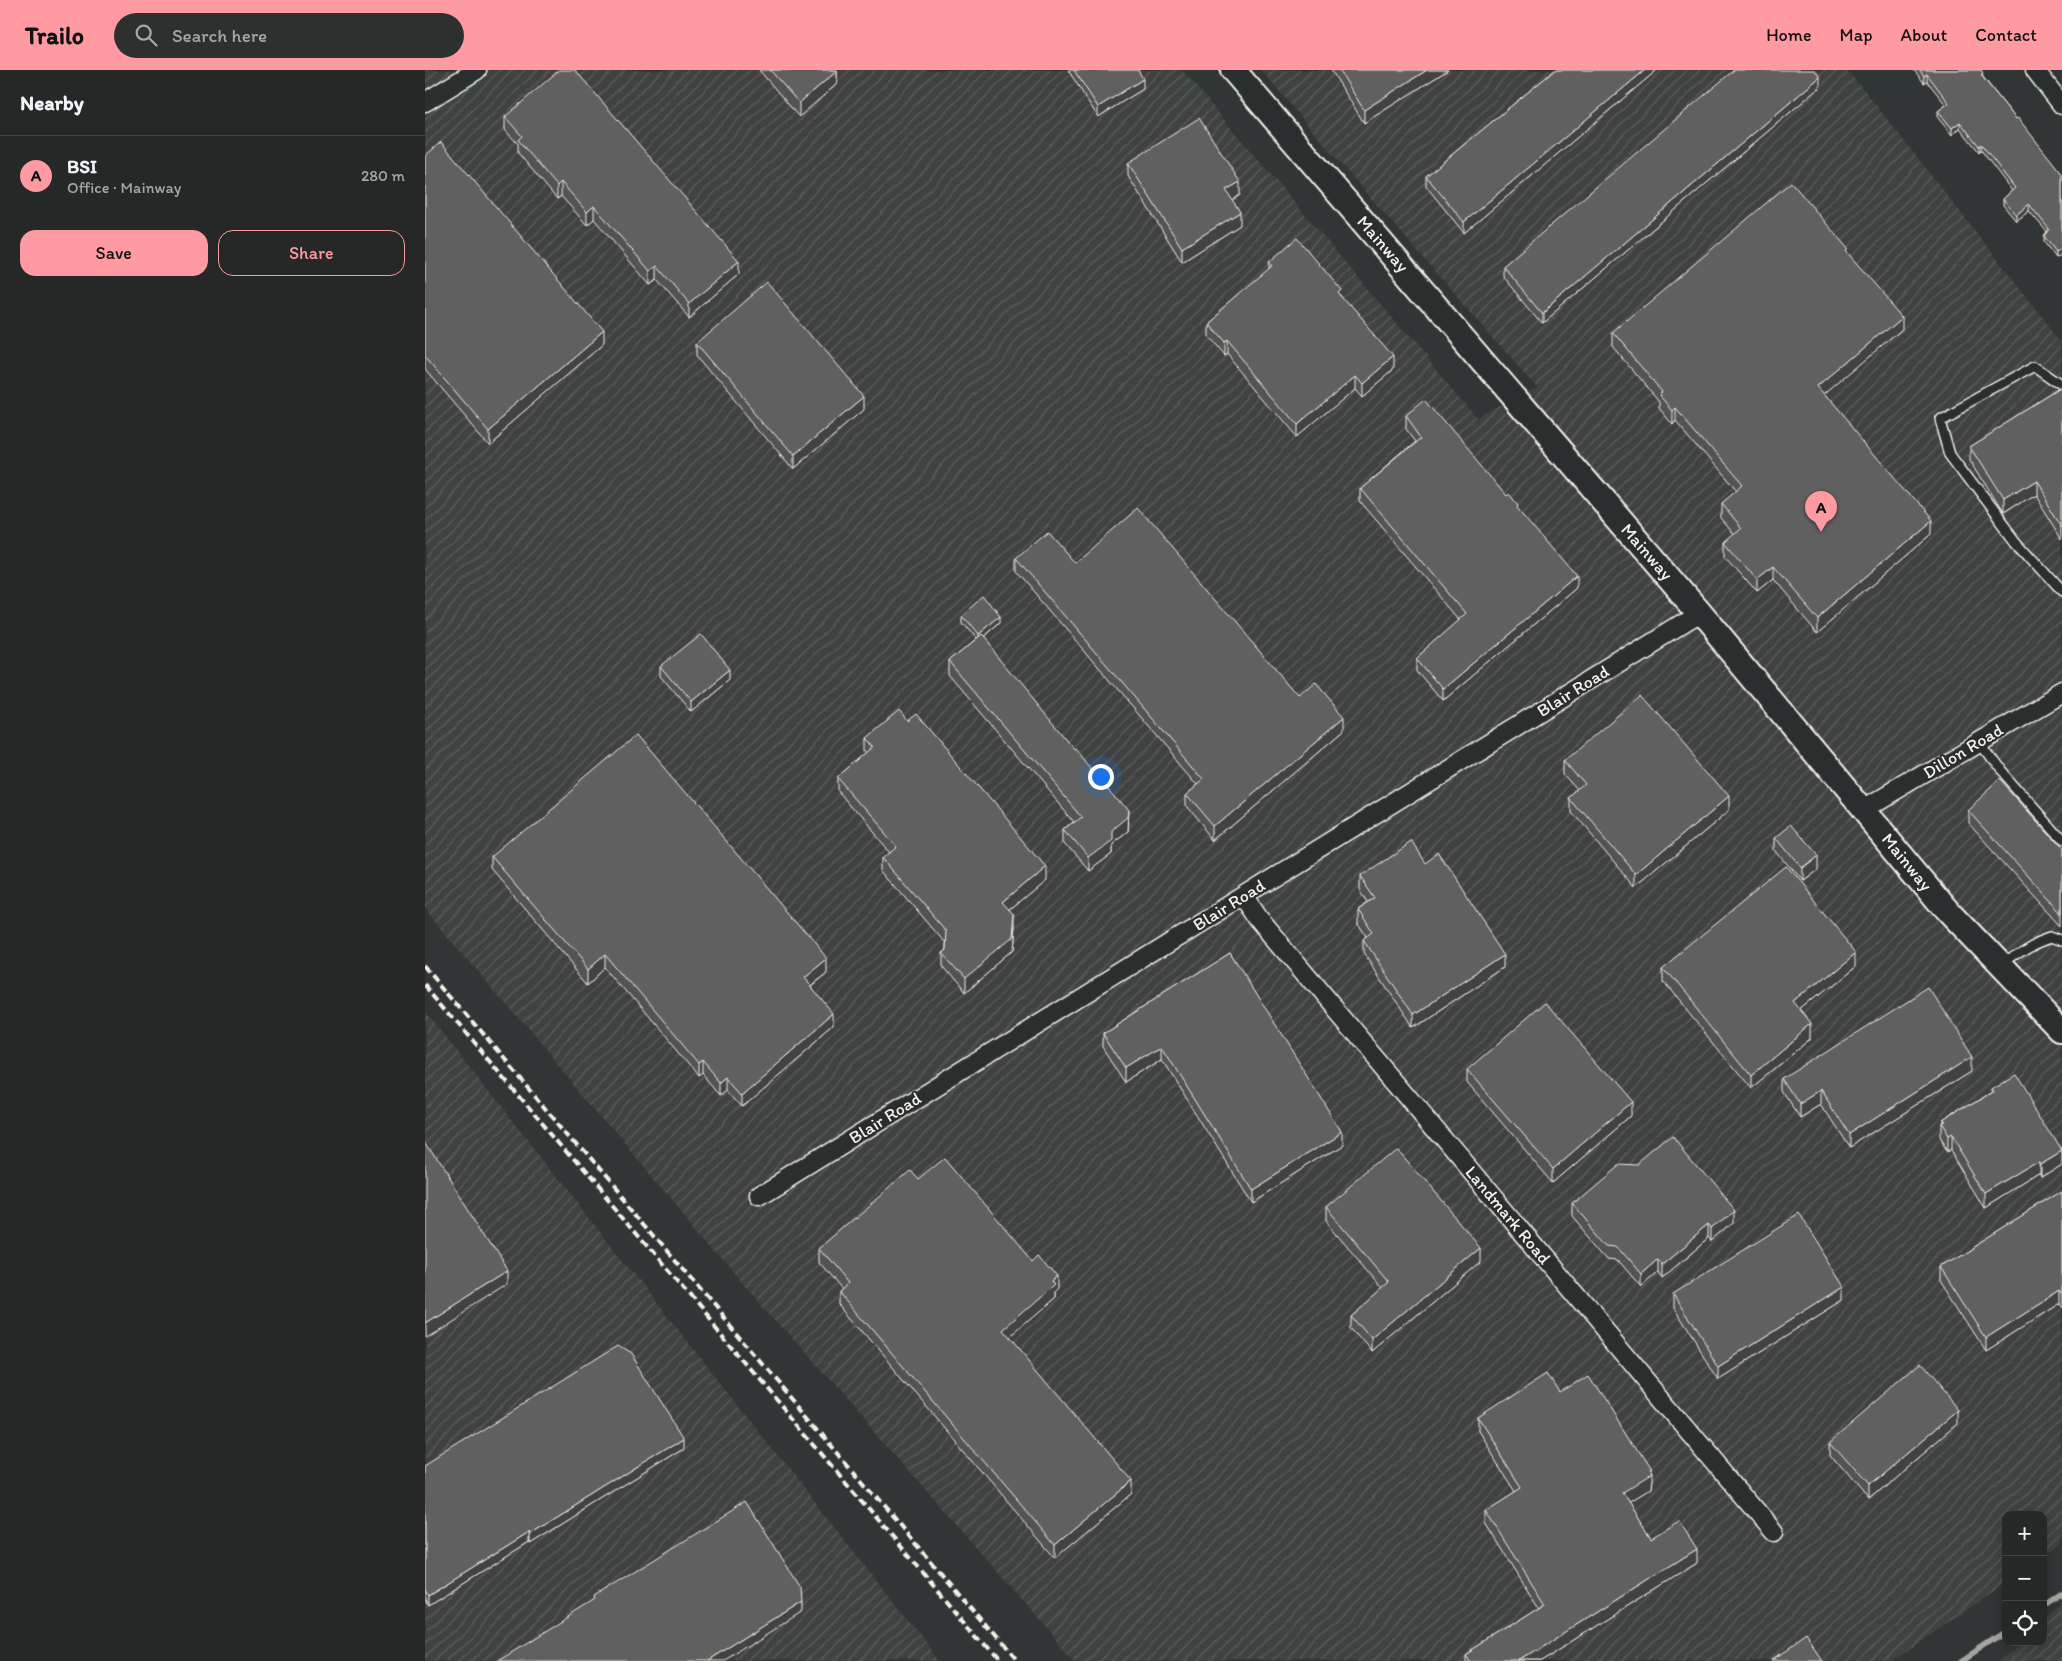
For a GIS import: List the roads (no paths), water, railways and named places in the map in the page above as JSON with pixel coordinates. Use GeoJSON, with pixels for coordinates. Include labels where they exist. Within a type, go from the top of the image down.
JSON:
{"type":"FeatureCollection","features":[{"type":"Feature","properties":{"kind":"street"},"geometry":{"type":"LineString","coordinates":[[425,102],[477,70]]}},
{"type":"Feature","properties":{"kind":"street","name":"Mainway"},"geometry":{"type":"LineString","coordinates":[[1233,70],[1699,613],[1949,913],[2062,1032]]}},
{"type":"Feature","properties":{"kind":"street"},"geometry":{"type":"LineString","coordinates":[[2035,70],[2062,104]]}},
{"type":"Feature","properties":{"kind":"street","name":"Blair Road"},"geometry":{"type":"LineString","coordinates":[[759,1196],[1699,613]]}},
{"type":"Feature","properties":{"kind":"street","name":"Dillon Road"},"geometry":{"type":"LineString","coordinates":[[1864,810],[2062,693]]}},
{"type":"Feature","properties":{"kind":"street","name":"Landmark Road"},"geometry":{"type":"LineString","coordinates":[[1243,896],[1260,920],[1774,1532]]}},
{"type":"Feature","properties":{"kind":"lane"},"geometry":{"type":"LineString","coordinates":[[2062,385],[2035,366],[1940,418],[1949,453],[2016,541],[2062,592]]}},
{"type":"Feature","properties":{"kind":"lane"},"geometry":{"type":"LineString","coordinates":[[1979,742],[2001,772],[2062,840]]}},
{"type":"Feature","properties":{"kind":"lane"},"geometry":{"type":"LineString","coordinates":[[2001,966],[2029,945],[2052,936],[2062,940]]}},
{"type":"Feature","properties":{"kind":"waterway"},"geometry":{"type":"LineString","coordinates":[[2047,1603],[2062,1593]]}},
{"type":"Feature","properties":{"kind":"waterway"},"geometry":{"type":"LineString","coordinates":[[1961,1661],[2002,1634]]}},
{"type":"Feature","properties":{"kind":"railway"},"geometry":{"type":"LineString","coordinates":[[425,966],[1015,1661]]}},
{"type":"Feature","properties":{"kind":"railway"},"geometry":{"type":"LineString","coordinates":[[425,985],[998,1661]]}},
{"type":"Feature","properties":{"kind":"place","name":"BSI"},"geometry":{"type":"Point","coordinates":[1821,532]}}]}
